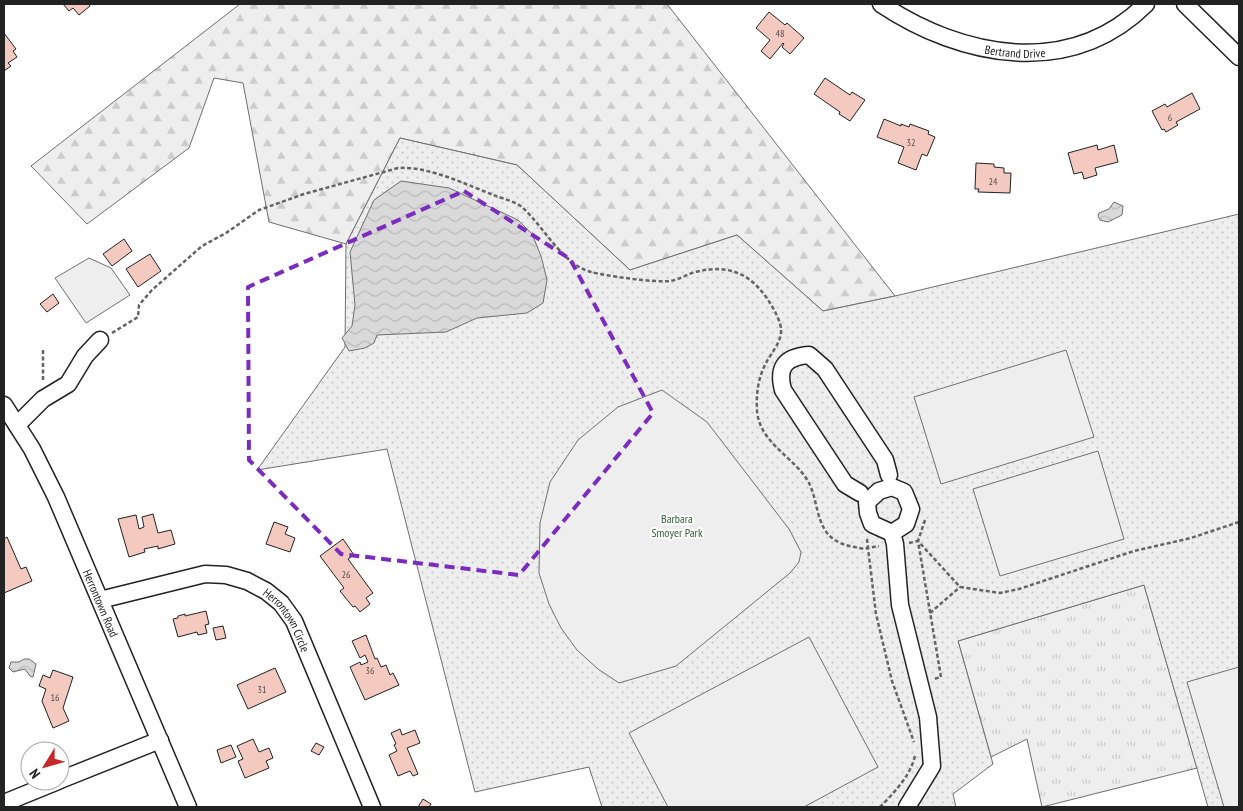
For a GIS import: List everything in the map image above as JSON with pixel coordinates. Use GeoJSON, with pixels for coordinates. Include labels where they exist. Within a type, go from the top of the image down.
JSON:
{"type":"FeatureCollection","features":[{"type":"Feature","properties":{"kind":"street","name":"Bertrand Drive"},"geometry":{"type":"LineString","coordinates":[[881,4],[929,32],[955,42],[987,50],[1020,54],[1052,52],[1086,42],[1116,28],[1146,4]]}},
{"type":"Feature","properties":{"kind":"street"},"geometry":{"type":"LineString","coordinates":[[1185,4],[1239,57]]}},
{"type":"Feature","properties":{"kind":"street"},"geometry":{"type":"LineString","coordinates":[[18,425],[43,399],[68,384],[86,356],[100,340]]}},
{"type":"Feature","properties":{"kind":"street"},"geometry":{"type":"LineString","coordinates":[[860,493],[845,484],[783,390],[780,379],[783,366],[796,356],[808,356],[826,369],[885,460],[889,475]]}},
{"type":"Feature","properties":{"kind":"street","name":"Herrontown Road"},"geometry":{"type":"LineString","coordinates":[[4,405],[32,449],[56,498],[188,807]]}},
{"type":"Feature","properties":{"kind":"street"},"geometry":{"type":"LineString","coordinates":[[893,539],[900,605],[928,717],[932,766],[907,807]]}},
{"type":"Feature","properties":{"kind":"street","name":"Herrontown Circle"},"geometry":{"type":"LineString","coordinates":[[100,600],[205,574],[226,576],[247,582],[266,591],[281,603],[294,621],[372,807]]}},
{"type":"Feature","properties":{"kind":"street"},"geometry":{"type":"LineString","coordinates":[[70,777],[160,740]]}},
{"type":"Feature","properties":{"kind":"street"},"geometry":{"type":"LineString","coordinates":[[4,803],[34,791]]}},
{"type":"Feature","properties":{"kind":"path"},"geometry":{"type":"LineString","coordinates":[[100,340],[138,317],[139,305],[152,290],[202,246],[226,233],[259,210],[304,194],[398,168],[408,168],[445,177],[522,206],[574,264],[590,272],[646,280],[670,281],[694,272],[717,268],[735,271],[754,284],[773,308],[781,329],[777,346],[766,363],[757,386],[757,412],[764,432],[802,472],[810,485],[817,511],[827,532],[839,544],[864,549],[893,539],[918,541],[960,588],[1000,593],[1020,589],[1134,552],[1191,538],[1239,522]]}},
{"type":"Feature","properties":{"kind":"path"},"geometry":{"type":"LineString","coordinates":[[43,350],[43,399]]}},
{"type":"Feature","properties":{"kind":"path"},"geometry":{"type":"LineString","coordinates":[[868,548],[876,614],[892,681],[916,748],[914,762],[905,777],[880,807]]}},
{"type":"Feature","properties":{"kind":"path"},"geometry":{"type":"LineString","coordinates":[[930,613],[960,588]]}},
{"type":"Feature","properties":{"kind":"highlighted area"},"geometry":{"type":"Polygon","coordinates":[[[464,191],[570,259],[653,413],[519,575],[341,554],[249,460],[248,287],[464,191]]]}},
{"type":"Feature","properties":{"kind":"green space"},"geometry":{"type":"Polygon","coordinates":[[[240,4],[667,4],[895,296],[823,311],[737,235],[630,270],[517,165],[400,138],[346,244],[269,222],[243,83],[214,78],[189,148],[87,224],[31,166],[240,4]]]}},
{"type":"Feature","properties":{"kind":"green space","name":"Barbara Smoyer Park"},"geometry":{"type":"Polygon","coordinates":[[[400,138],[517,165],[630,270],[737,235],[823,311],[895,296],[1239,214],[1239,807],[1208,807],[1144,585],[958,641],[993,764],[953,794],[956,807],[602,807],[589,767],[475,792],[387,449],[257,470],[345,347],[346,244],[400,138]]]}},
{"type":"Feature","properties":{"kind":"green space"},"geometry":{"type":"Polygon","coordinates":[[[89,258],[111,268],[130,295],[86,323],[55,278],[89,258]]]}},
{"type":"Feature","properties":{"kind":"green space"},"geometry":{"type":"Polygon","coordinates":[[[1066,350],[1094,437],[941,484],[914,397],[1066,350]]]}},
{"type":"Feature","properties":{"kind":"green space"},"geometry":{"type":"Polygon","coordinates":[[[662,390],[707,422],[789,529],[801,552],[799,562],[790,573],[676,666],[619,683],[598,669],[577,650],[561,628],[549,604],[539,573],[540,523],[550,482],[578,440],[618,407],[662,390]]]}},
{"type":"Feature","properties":{"kind":"green space"},"geometry":{"type":"Polygon","coordinates":[[[1098,451],[1124,539],[1000,576],[973,489],[1098,451]]]}},
{"type":"Feature","properties":{"kind":"green space"},"geometry":{"type":"Polygon","coordinates":[[[1144,585],[1197,768],[1042,807],[1027,739],[991,757],[958,641],[1144,585]]]}},
{"type":"Feature","properties":{"kind":"green space"},"geometry":{"type":"Polygon","coordinates":[[[809,637],[878,767],[804,807],[668,807],[629,733],[809,637]]]}},
{"type":"Feature","properties":{"kind":"green space"},"geometry":{"type":"Polygon","coordinates":[[[1239,667],[1239,807],[1224,807],[1187,682],[1239,667]]]}},
{"type":"Feature","properties":{"kind":"water"},"geometry":{"type":"Polygon","coordinates":[[[401,181],[449,188],[518,220],[532,234],[541,256],[547,280],[543,303],[527,313],[477,318],[446,332],[377,335],[374,343],[365,348],[349,351],[342,338],[352,326],[355,305],[350,252],[374,200],[401,181]]]}},
{"type":"Feature","properties":{"kind":"water"},"geometry":{"type":"Polygon","coordinates":[[[1114,202],[1123,206],[1122,215],[1108,222],[1100,220],[1099,213],[1109,209],[1114,202]]]}},
{"type":"Feature","properties":{"kind":"water"},"geometry":{"type":"Polygon","coordinates":[[[29,659],[36,664],[33,677],[25,669],[13,672],[9,668],[11,662],[19,662],[29,659]]]}},
{"type":"Feature","properties":{"kind":"building"},"geometry":{"type":"Polygon","coordinates":[[[63,4],[89,4],[90,6],[79,15],[73,8],[69,11],[63,4]]]}},
{"type":"Feature","properties":{"kind":"building"},"geometry":{"type":"Polygon","coordinates":[[[769,12],[785,25],[787,23],[804,38],[790,54],[782,47],[783,43],[770,59],[761,51],[770,40],[756,28],[769,12]]]}},
{"type":"Feature","properties":{"kind":"building"},"geometry":{"type":"Polygon","coordinates":[[[4,33],[16,49],[13,51],[17,57],[8,63],[11,66],[4,71],[4,33]]]}},
{"type":"Feature","properties":{"kind":"building"},"geometry":{"type":"Polygon","coordinates":[[[825,78],[850,95],[852,92],[865,100],[850,121],[814,94],[825,78]]]}},
{"type":"Feature","properties":{"kind":"building"},"geometry":{"type":"Polygon","coordinates":[[[1192,93],[1200,109],[1176,122],[1178,125],[1166,132],[1164,129],[1162,130],[1152,111],[1165,104],[1167,107],[1192,93]]]}},
{"type":"Feature","properties":{"kind":"building"},"geometry":{"type":"Polygon","coordinates":[[[884,119],[901,126],[901,124],[909,127],[910,124],[929,131],[928,134],[935,137],[927,156],[922,154],[916,170],[898,163],[904,147],[877,137],[884,119]]]}},
{"type":"Feature","properties":{"kind":"building"},"geometry":{"type":"Polygon","coordinates":[[[1097,145],[1098,150],[1114,145],[1118,162],[1095,168],[1097,175],[1084,179],[1082,172],[1074,174],[1068,153],[1097,145]]]}},
{"type":"Feature","properties":{"kind":"building"},"geometry":{"type":"Polygon","coordinates":[[[976,163],[994,164],[994,167],[1004,168],[1004,173],[1011,173],[1010,193],[978,192],[979,189],[975,189],[976,163]]]}},
{"type":"Feature","properties":{"kind":"building"},"geometry":{"type":"Polygon","coordinates":[[[124,239],[132,251],[112,266],[103,254],[124,239]]]}},
{"type":"Feature","properties":{"kind":"building"},"geometry":{"type":"Polygon","coordinates":[[[150,254],[161,271],[138,287],[126,269],[150,254]]]}},
{"type":"Feature","properties":{"kind":"building"},"geometry":{"type":"Polygon","coordinates":[[[53,294],[59,303],[47,312],[40,304],[53,294]]]}},
{"type":"Feature","properties":{"kind":"building"},"geometry":{"type":"Polygon","coordinates":[[[153,514],[158,533],[171,530],[175,544],[158,549],[158,546],[144,549],[145,552],[129,557],[118,519],[136,515],[139,529],[144,527],[142,517],[153,514]]]}},
{"type":"Feature","properties":{"kind":"building"},"geometry":{"type":"Polygon","coordinates":[[[274,522],[288,527],[285,534],[295,538],[290,552],[266,544],[274,522]]]}},
{"type":"Feature","properties":{"kind":"building"},"geometry":{"type":"Polygon","coordinates":[[[7,537],[21,569],[26,567],[32,581],[4,593],[4,539],[7,537]]]}},
{"type":"Feature","properties":{"kind":"building"},"geometry":{"type":"Polygon","coordinates":[[[343,539],[354,555],[348,559],[373,593],[366,598],[370,604],[360,612],[355,606],[353,607],[340,591],[344,588],[320,556],[343,539]]]}},
{"type":"Feature","properties":{"kind":"building"},"geometry":{"type":"Polygon","coordinates":[[[206,611],[209,624],[205,625],[207,633],[198,635],[197,632],[178,637],[173,619],[185,614],[185,616],[206,611]]]}},
{"type":"Feature","properties":{"kind":"building"},"geometry":{"type":"Polygon","coordinates":[[[223,626],[226,638],[216,640],[213,628],[223,626]]]}},
{"type":"Feature","properties":{"kind":"building"},"geometry":{"type":"Polygon","coordinates":[[[366,635],[375,659],[377,658],[381,667],[386,665],[390,675],[393,673],[399,685],[365,700],[350,667],[360,662],[361,665],[368,662],[365,655],[360,658],[352,641],[366,635]]]}},
{"type":"Feature","properties":{"kind":"building"},"geometry":{"type":"Polygon","coordinates":[[[275,668],[286,692],[248,709],[237,685],[275,668]]]}},
{"type":"Feature","properties":{"kind":"building"},"geometry":{"type":"Polygon","coordinates":[[[53,670],[73,677],[63,708],[69,721],[53,728],[42,701],[46,689],[39,686],[43,675],[50,678],[53,670]]]}},
{"type":"Feature","properties":{"kind":"building"},"geometry":{"type":"Polygon","coordinates":[[[400,729],[402,735],[415,730],[420,743],[407,748],[418,774],[413,776],[410,771],[398,776],[389,755],[397,751],[391,733],[400,729]]]}},
{"type":"Feature","properties":{"kind":"building"},"geometry":{"type":"Polygon","coordinates":[[[253,739],[259,752],[269,748],[273,758],[266,761],[269,768],[245,778],[238,761],[243,759],[237,746],[253,739]]]}},
{"type":"Feature","properties":{"kind":"building"},"geometry":{"type":"Polygon","coordinates":[[[316,743],[324,747],[319,755],[311,751],[316,743]]]}},
{"type":"Feature","properties":{"kind":"building"},"geometry":{"type":"Polygon","coordinates":[[[231,745],[236,757],[221,763],[217,750],[231,745]]]}},
{"type":"Feature","properties":{"kind":"building"},"geometry":{"type":"Polygon","coordinates":[[[423,799],[431,804],[429,807],[418,807],[423,799]]]}}]}
